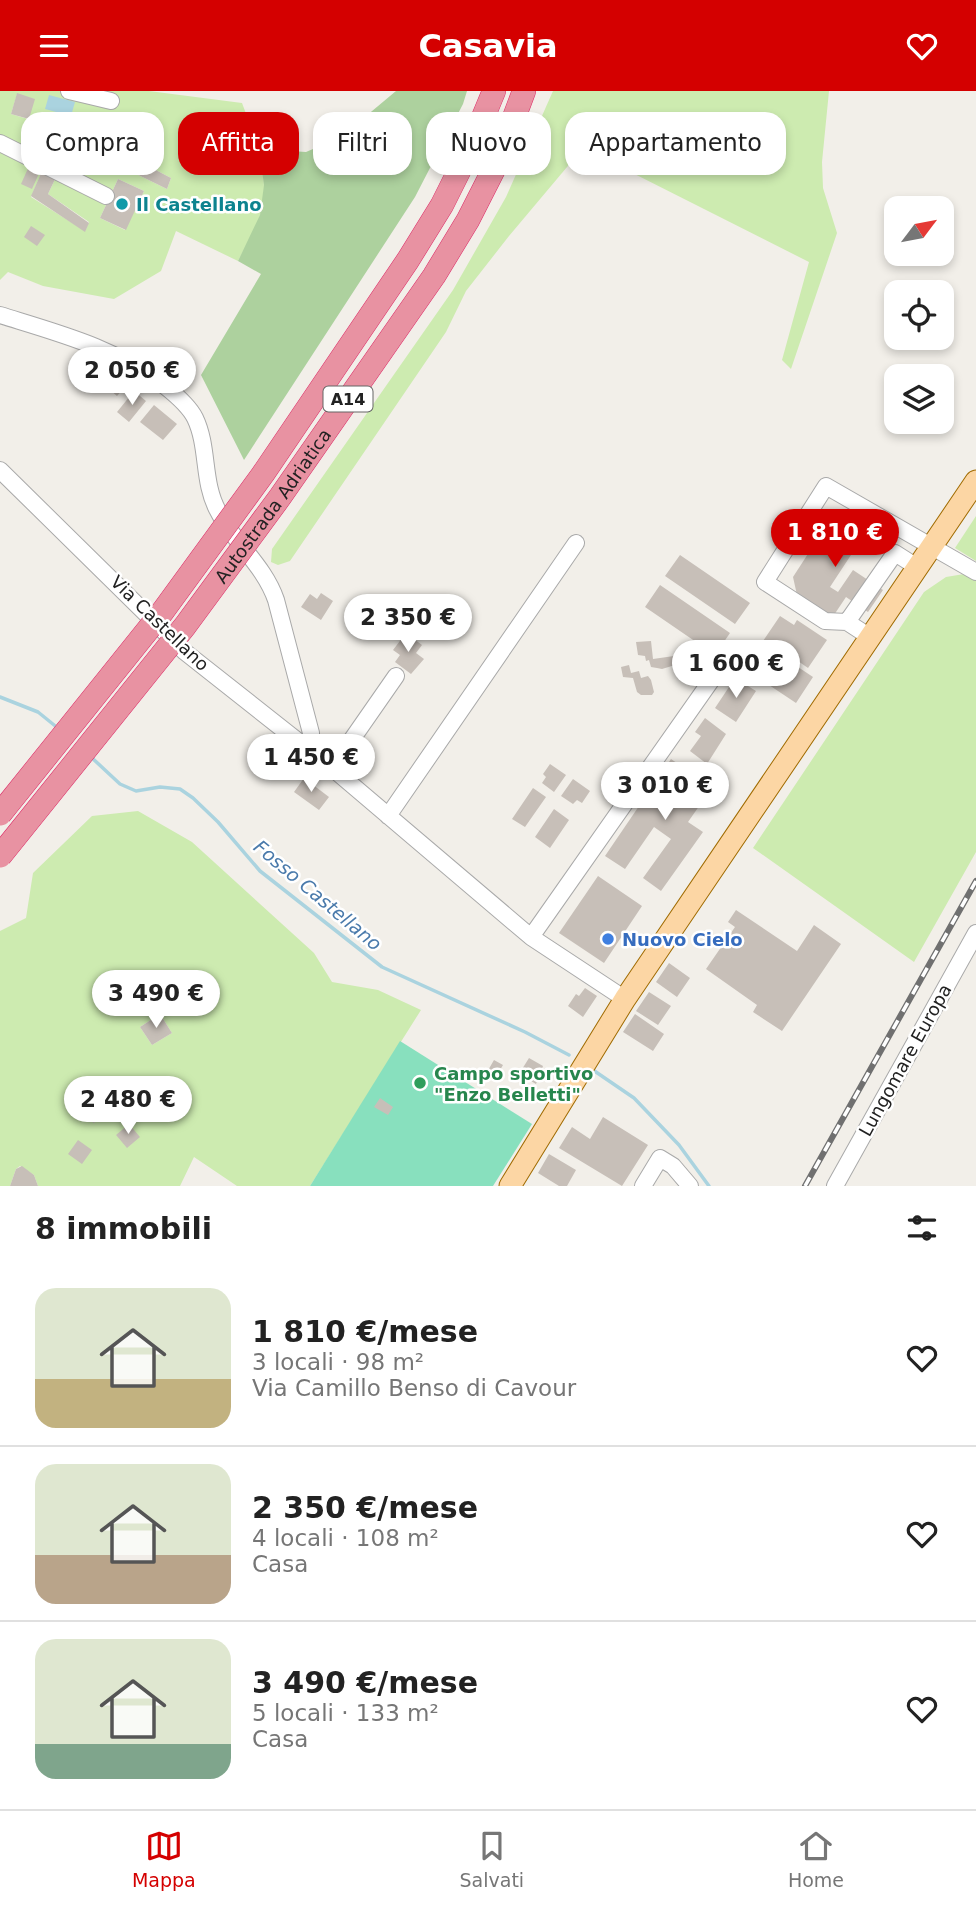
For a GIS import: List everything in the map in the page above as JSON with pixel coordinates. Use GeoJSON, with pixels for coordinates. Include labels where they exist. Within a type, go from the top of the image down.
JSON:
{"type":"FeatureCollection","features":[{"type":"Feature","properties":{"kind":"highway","name":"Autostrada Adriatica"},"geometry":{"type":"LineString","coordinates":[[0,814],[163,611],[263,474],[408,260],[442,205],[470,149],[494,91]]}},
{"type":"Feature","properties":{"kind":"highway","name":"Autostrada Adriatica"},"geometry":{"type":"LineString","coordinates":[[0,856],[185,627],[280,497],[434,276],[468,220],[497,163],[524,91]]}},
{"type":"Feature","properties":{"kind":"main road"},"geometry":{"type":"LineString","coordinates":[[510,1186],[625,999],[976,481]]}},
{"type":"Feature","properties":{"kind":"street"},"geometry":{"type":"LineString","coordinates":[[69,91],[111,101]]}},
{"type":"Feature","properties":{"kind":"street"},"geometry":{"type":"LineString","coordinates":[[0,143],[106,195]]}},
{"type":"Feature","properties":{"kind":"street"},"geometry":{"type":"LineString","coordinates":[[0,315],[86,341],[132,362],[176,395],[194,415],[204,441],[208,477],[218,512],[269,581],[311,733],[310,749]]}},
{"type":"Feature","properties":{"kind":"street","name":"Via Castellano"},"geometry":{"type":"LineString","coordinates":[[0,470],[185,652],[310,749],[531,937],[625,999]]}},
{"type":"Feature","properties":{"kind":"street"},"geometry":{"type":"LineString","coordinates":[[870,637],[848,622],[825,621],[765,582],[826,486],[976,572]]}},
{"type":"Feature","properties":{"kind":"street"},"geometry":{"type":"LineString","coordinates":[[388,815],[576,543]]}},
{"type":"Feature","properties":{"kind":"street"},"geometry":{"type":"LineString","coordinates":[[848,622],[895,553],[917,567]]}},
{"type":"Feature","properties":{"kind":"street"},"geometry":{"type":"LineString","coordinates":[[531,937],[722,666]]}},
{"type":"Feature","properties":{"kind":"street"},"geometry":{"type":"LineString","coordinates":[[332,768],[396,676]]}},
{"type":"Feature","properties":{"kind":"street","name":"Lungomare Europa"},"geometry":{"type":"LineString","coordinates":[[835,1186],[976,933]]}},
{"type":"Feature","properties":{"kind":"street"},"geometry":{"type":"LineString","coordinates":[[643,1186],[660,1158],[673,1166],[690,1186]]}},
{"type":"Feature","properties":{"kind":"green space"},"geometry":{"type":"Polygon","coordinates":[[[0,91],[149,91],[242,103],[245,112],[178,112],[178,175],[263,175],[260,216],[238,261],[176,231],[161,271],[114,299],[43,286],[8,272],[0,280],[0,91]],[[118,179],[100,218],[125,230],[144,191],[118,179]]]}},
{"type":"Feature","properties":{"kind":"green space"},"geometry":{"type":"Polygon","coordinates":[[[396,91],[467,91],[459,112],[426,112],[426,175],[415,197],[244,460],[201,375],[261,274],[238,261],[260,215],[263,175],[299,175],[299,152],[313,149],[313,175],[412,175],[412,112],[371,112],[396,91]]]}},
{"type":"Feature","properties":{"kind":"green space"},"geometry":{"type":"Polygon","coordinates":[[[553,91],[829,91],[822,162],[823,188],[837,233],[791,369],[782,360],[809,262],[637,175],[786,175],[786,112],[565,112],[565,169],[466,291],[446,332],[290,561],[278,565],[271,562],[272,549],[453,290],[516,175],[551,175],[551,112],[544,112],[553,91]]]}},
{"type":"Feature","properties":{"kind":"green space"},"geometry":{"type":"Polygon","coordinates":[[[976,516],[976,561],[955,548],[976,516]]]}},
{"type":"Feature","properties":{"kind":"green space"},"geometry":{"type":"Polygon","coordinates":[[[964,574],[976,581],[976,852],[914,962],[753,848],[924,592],[946,577],[964,574]]]}},
{"type":"Feature","properties":{"kind":"green space"},"geometry":{"type":"Polygon","coordinates":[[[138,811],[192,842],[314,953],[332,982],[378,990],[421,1010],[310,1186],[237,1186],[194,1157],[180,1186],[38,1186],[34,1175],[20,1166],[16,1169],[10,1186],[0,1186],[0,931],[26,918],[33,873],[92,816],[138,811]],[[160,1014],[140,1027],[152,1045],[172,1033],[160,1014]],[[92,1091],[77,1110],[94,1123],[109,1104],[92,1091]]]}},
{"type":"Feature","properties":{"kind":"green space","name":"Campo sportivo \"Enzo Belletti\""},"geometry":{"type":"Polygon","coordinates":[[[400,1041],[532,1124],[493,1186],[310,1186],[400,1041]]]}},
{"type":"Feature","properties":{"kind":"water"},"geometry":{"type":"Polygon","coordinates":[[[49,95],[75,102],[72,112],[45,109],[49,95]]]}},
{"type":"Feature","properties":{"kind":"building"},"geometry":{"type":"Polygon","coordinates":[[[17,93],[35,99],[31,112],[21,112],[21,117],[11,114],[17,93]]]}},
{"type":"Feature","properties":{"kind":"building"},"geometry":{"type":"Polygon","coordinates":[[[164,174],[171,178],[167,189],[138,175],[164,174]]]}},
{"type":"Feature","properties":{"kind":"building"},"geometry":{"type":"Polygon","coordinates":[[[25,175],[38,175],[32,189],[21,184],[25,175]]]}},
{"type":"Feature","properties":{"kind":"building"},"geometry":{"type":"Polygon","coordinates":[[[40,175],[57,175],[48,194],[89,223],[85,232],[31,196],[40,175]]]}},
{"type":"Feature","properties":{"kind":"building","name":"Il Castellano"},"geometry":{"type":"Polygon","coordinates":[[[118,179],[144,191],[126,230],[100,218],[118,179]]]}},
{"type":"Feature","properties":{"kind":"building"},"geometry":{"type":"Polygon","coordinates":[[[31,226],[45,235],[37,246],[24,237],[31,226]]]}},
{"type":"Feature","properties":{"kind":"building"},"geometry":{"type":"Polygon","coordinates":[[[128,369],[135,376],[117,396],[110,390],[128,369]]]}},
{"type":"Feature","properties":{"kind":"building"},"geometry":{"type":"Polygon","coordinates":[[[134,391],[146,401],[129,422],[117,412],[134,391]]]}},
{"type":"Feature","properties":{"kind":"building"},"geometry":{"type":"Polygon","coordinates":[[[154,405],[177,424],[163,440],[140,422],[154,405]]]}},
{"type":"Feature","properties":{"kind":"building"},"geometry":{"type":"Polygon","coordinates":[[[837,509],[868,529],[830,587],[838,592],[853,570],[883,590],[868,612],[846,597],[832,618],[797,595],[793,577],[837,509]]]}},
{"type":"Feature","properties":{"kind":"building"},"geometry":{"type":"Polygon","coordinates":[[[680,555],[750,603],[735,624],[665,576],[680,555]]]}},
{"type":"Feature","properties":{"kind":"building"},"geometry":{"type":"Polygon","coordinates":[[[660,585],[730,633],[715,655],[645,607],[660,585]]]}},
{"type":"Feature","properties":{"kind":"building"},"geometry":{"type":"Polygon","coordinates":[[[321,593],[333,601],[321,620],[301,607],[310,594],[317,599],[321,593]]]}},
{"type":"Feature","properties":{"kind":"building"},"geometry":{"type":"Polygon","coordinates":[[[780,616],[794,625],[797,620],[827,640],[808,668],[785,652],[769,677],[748,663],[780,616]]]}},
{"type":"Feature","properties":{"kind":"building"},"geometry":{"type":"Polygon","coordinates":[[[406,633],[422,645],[416,653],[424,659],[411,674],[395,662],[400,655],[393,650],[406,633]]]}},
{"type":"Feature","properties":{"kind":"building"},"geometry":{"type":"Polygon","coordinates":[[[651,641],[653,659],[674,656],[675,665],[662,669],[651,667],[645,656],[638,655],[636,642],[651,641]]]}},
{"type":"Feature","properties":{"kind":"building"},"geometry":{"type":"Polygon","coordinates":[[[786,659],[813,677],[796,703],[769,685],[786,659]]]}},
{"type":"Feature","properties":{"kind":"building"},"geometry":{"type":"Polygon","coordinates":[[[629,665],[631,673],[639,671],[641,678],[648,676],[654,692],[652,695],[641,695],[637,692],[633,678],[623,677],[621,667],[629,665]]]}},
{"type":"Feature","properties":{"kind":"building"},"geometry":{"type":"Polygon","coordinates":[[[735,678],[756,691],[736,722],[715,708],[735,678]]]}},
{"type":"Feature","properties":{"kind":"building"},"geometry":{"type":"Polygon","coordinates":[[[705,718],[726,734],[707,764],[690,751],[701,736],[695,732],[705,718]]]}},
{"type":"Feature","properties":{"kind":"building"},"geometry":{"type":"Polygon","coordinates":[[[671,759],[719,792],[709,807],[702,802],[688,822],[703,832],[661,891],[643,878],[671,839],[654,827],[625,869],[605,856],[671,759]]]}},
{"type":"Feature","properties":{"kind":"building"},"geometry":{"type":"Polygon","coordinates":[[[550,764],[566,775],[554,792],[542,783],[546,777],[543,774],[550,764]]]}},
{"type":"Feature","properties":{"kind":"building"},"geometry":{"type":"Polygon","coordinates":[[[304,778],[329,797],[319,810],[294,792],[304,778]]]}},
{"type":"Feature","properties":{"kind":"building"},"geometry":{"type":"Polygon","coordinates":[[[573,779],[590,791],[582,803],[577,800],[573,804],[561,796],[573,779]]]}},
{"type":"Feature","properties":{"kind":"building"},"geometry":{"type":"Polygon","coordinates":[[[533,788],[546,797],[525,827],[512,819],[533,788]]]}},
{"type":"Feature","properties":{"kind":"building"},"geometry":{"type":"Polygon","coordinates":[[[554,809],[569,820],[550,848],[535,837],[554,809]]]}},
{"type":"Feature","properties":{"kind":"building"},"geometry":{"type":"Polygon","coordinates":[[[598,876],[642,906],[604,963],[559,933],[598,876]]]}},
{"type":"Feature","properties":{"kind":"building"},"geometry":{"type":"Polygon","coordinates":[[[736,910],[797,951],[814,925],[841,944],[782,1031],[753,1012],[757,1005],[706,969],[735,927],[728,922],[736,910]]]}},
{"type":"Feature","properties":{"kind":"building"},"geometry":{"type":"Polygon","coordinates":[[[669,963],[690,978],[677,997],[656,982],[669,963]]]}},
{"type":"Feature","properties":{"kind":"building"},"geometry":{"type":"Polygon","coordinates":[[[585,988],[597,996],[583,1017],[568,1006],[576,994],[579,996],[585,988]]]}},
{"type":"Feature","properties":{"kind":"building"},"geometry":{"type":"Polygon","coordinates":[[[649,992],[671,1006],[658,1025],[636,1011],[649,992]]]}},
{"type":"Feature","properties":{"kind":"building"},"geometry":{"type":"Polygon","coordinates":[[[160,1014],[172,1033],[152,1045],[140,1027],[160,1014]]]}},
{"type":"Feature","properties":{"kind":"building"},"geometry":{"type":"Polygon","coordinates":[[[635,1014],[664,1034],[653,1051],[623,1032],[635,1014]]]}},
{"type":"Feature","properties":{"kind":"building"},"geometry":{"type":"Polygon","coordinates":[[[529,1058],[543,1066],[536,1084],[519,1074],[529,1058]]]}},
{"type":"Feature","properties":{"kind":"building"},"geometry":{"type":"Polygon","coordinates":[[[494,1060],[503,1065],[496,1077],[487,1072],[494,1060]]]}},
{"type":"Feature","properties":{"kind":"building"},"geometry":{"type":"Polygon","coordinates":[[[92,1091],[109,1104],[94,1123],[77,1109],[92,1091]]]}},
{"type":"Feature","properties":{"kind":"building"},"geometry":{"type":"Polygon","coordinates":[[[380,1098],[393,1107],[388,1115],[374,1107],[380,1098]]]}},
{"type":"Feature","properties":{"kind":"building"},"geometry":{"type":"Polygon","coordinates":[[[603,1117],[648,1145],[622,1186],[559,1148],[572,1127],[590,1139],[603,1117]]]}},
{"type":"Feature","properties":{"kind":"building"},"geometry":{"type":"Polygon","coordinates":[[[129,1124],[140,1137],[127,1148],[116,1135],[129,1124]]]}},
{"type":"Feature","properties":{"kind":"building"},"geometry":{"type":"Polygon","coordinates":[[[78,1140],[92,1150],[82,1164],[68,1154],[78,1140]]]}},
{"type":"Feature","properties":{"kind":"building"},"geometry":{"type":"Polygon","coordinates":[[[549,1154],[576,1170],[567,1186],[559,1186],[538,1173],[549,1154]]]}},
{"type":"Feature","properties":{"kind":"building"},"geometry":{"type":"Polygon","coordinates":[[[22,1166],[34,1175],[38,1186],[10,1186],[16,1169],[22,1166]]]}},
{"type":"Feature","properties":{"kind":"waterway","name":"Fosso Castellano"},"geometry":{"type":"LineString","coordinates":[[0,697],[38,712],[59,729]]}},
{"type":"Feature","properties":{"kind":"waterway","name":"Fosso Castellano"},"geometry":{"type":"LineString","coordinates":[[91,757],[120,784],[136,791],[160,787],[180,789],[193,798],[218,822],[260,871],[382,967],[569,1055]]}},
{"type":"Feature","properties":{"kind":"waterway","name":"Fosso Castellano"},"geometry":{"type":"LineString","coordinates":[[593,1070],[634,1098],[679,1145],[709,1186]]}},
{"type":"Feature","properties":{"kind":"railway"},"geometry":{"type":"LineString","coordinates":[[805,1186],[976,881]]}},
{"type":"Feature","properties":{"kind":"place","name":"Il Castellano"},"geometry":{"type":"Point","coordinates":[122,204]}},
{"type":"Feature","properties":{"kind":"place","name":"Nuovo Cielo"},"geometry":{"type":"Point","coordinates":[608,939]}},
{"type":"Feature","properties":{"kind":"place","name":"Campo sportivo \"Enzo Belletti\""},"geometry":{"type":"Point","coordinates":[420,1083]}}]}
